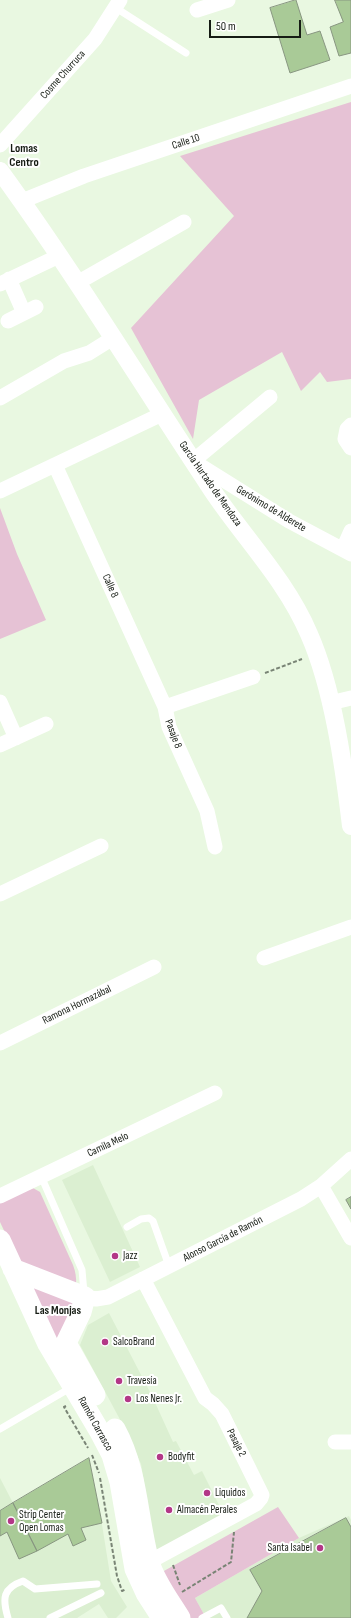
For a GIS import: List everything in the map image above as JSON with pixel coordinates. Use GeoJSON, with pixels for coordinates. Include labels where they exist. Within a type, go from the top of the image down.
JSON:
{"type":"FeatureCollection","features":[{"type":"Feature","properties":{"kind":"main road","name":"Ramón Carrasco"},"geometry":{"type":"LineString","coordinates":[[0,1240],[13,1269],[57,1344],[119,1436],[129,1461],[136,1488],[149,1562],[180,1618]]}},
{"type":"Feature","properties":{"kind":"main road","name":"Alonso García de Ramón"},"geometry":{"type":"LineString","coordinates":[[13,1269],[85,1297]]}},
{"type":"Feature","properties":{"kind":"main road"},"geometry":{"type":"LineString","coordinates":[[57,1344],[81,1312],[85,1297]]}},
{"type":"Feature","properties":{"kind":"main road","name":"Ramón Carrasco"},"geometry":{"type":"LineString","coordinates":[[57,1344],[71,1396],[100,1432],[112,1455],[120,1482],[134,1565],[143,1588],[171,1604]]}},
{"type":"Feature","properties":{"kind":"street"},"geometry":{"type":"LineString","coordinates":[[197,10],[228,0]]}},
{"type":"Feature","properties":{"kind":"street","name":"Cosme Churruca"},"geometry":{"type":"LineString","coordinates":[[0,145],[86,49],[118,4]]}},
{"type":"Feature","properties":{"kind":"street","name":"Calle 10"},"geometry":{"type":"LineString","coordinates":[[22,201],[84,176],[351,86]]}},
{"type":"Feature","properties":{"kind":"street","name":"García Hurtado de Mendoza"},"geometry":{"type":"LineString","coordinates":[[0,171],[77,283],[213,492],[287,592],[307,628],[317,654],[330,703],[342,765],[351,826]]}},
{"type":"Feature","properties":{"kind":"street"},"geometry":{"type":"LineString","coordinates":[[77,283],[184,222]]}},
{"type":"Feature","properties":{"kind":"street"},"geometry":{"type":"LineString","coordinates":[[8,321],[30,310],[4,282],[59,256]]}},
{"type":"Feature","properties":{"kind":"street"},"geometry":{"type":"LineString","coordinates":[[0,398],[64,361],[89,353],[113,338]]}},
{"type":"Feature","properties":{"kind":"street"},"geometry":{"type":"LineString","coordinates":[[194,461],[270,397]]}},
{"type":"Feature","properties":{"kind":"street"},"geometry":{"type":"LineString","coordinates":[[0,491],[162,414]]}},
{"type":"Feature","properties":{"kind":"street"},"geometry":{"type":"LineString","coordinates":[[351,425],[347,429],[345,439],[351,448]]}},
{"type":"Feature","properties":{"kind":"street","name":"Gerónimo de Alderete"},"geometry":{"type":"LineString","coordinates":[[194,461],[289,521],[347,552]]}},
{"type":"Feature","properties":{"kind":"street","name":"Calle 8"},"geometry":{"type":"LineString","coordinates":[[55,465],[165,707]]}},
{"type":"Feature","properties":{"kind":"street"},"geometry":{"type":"LineString","coordinates":[[347,552],[351,531]]}},
{"type":"Feature","properties":{"kind":"street","name":"Pasaje 8"},"geometry":{"type":"LineString","coordinates":[[215,847],[207,811],[169,727],[165,707],[253,677]]}},
{"type":"Feature","properties":{"kind":"street"},"geometry":{"type":"LineString","coordinates":[[330,703],[351,698]]}},
{"type":"Feature","properties":{"kind":"street"},"geometry":{"type":"LineString","coordinates":[[0,702],[16,738]]}},
{"type":"Feature","properties":{"kind":"street"},"geometry":{"type":"LineString","coordinates":[[0,745],[46,724]]}},
{"type":"Feature","properties":{"kind":"street"},"geometry":{"type":"LineString","coordinates":[[0,894],[101,846]]}},
{"type":"Feature","properties":{"kind":"street"},"geometry":{"type":"LineString","coordinates":[[264,958],[351,927]]}},
{"type":"Feature","properties":{"kind":"street","name":"Ramona Hormazábal"},"geometry":{"type":"LineString","coordinates":[[0,1043],[154,967]]}},
{"type":"Feature","properties":{"kind":"street","name":"Camila Melo"},"geometry":{"type":"LineString","coordinates":[[0,1196],[215,1093]]}},
{"type":"Feature","properties":{"kind":"street","name":"Alonso García de Ramón"},"geometry":{"type":"LineString","coordinates":[[85,1297],[102,1299],[284,1208],[321,1186],[351,1159]]}},
{"type":"Feature","properties":{"kind":"street"},"geometry":{"type":"LineString","coordinates":[[321,1186],[351,1238]]}},
{"type":"Feature","properties":{"kind":"street","name":"Pasaje 2"},"geometry":{"type":"LineString","coordinates":[[143,1279],[205,1398],[222,1414],[262,1495],[259,1502],[149,1562]]}},
{"type":"Feature","properties":{"kind":"street"},"geometry":{"type":"LineString","coordinates":[[335,1442],[351,1442]]}},
{"type":"Feature","properties":{"kind":"lane"},"geometry":{"type":"LineString","coordinates":[[118,4],[186,53]]}},
{"type":"Feature","properties":{"kind":"lane"},"geometry":{"type":"LineString","coordinates":[[41,1176],[82,1270],[85,1297]]}},
{"type":"Feature","properties":{"kind":"lane"},"geometry":{"type":"LineString","coordinates":[[127,1227],[141,1219],[148,1218],[153,1221],[169,1266]]}},
{"type":"Feature","properties":{"kind":"lane"},"geometry":{"type":"LineString","coordinates":[[0,1429],[71,1396]]}},
{"type":"Feature","properties":{"kind":"lane"},"geometry":{"type":"LineString","coordinates":[[8,1618],[6,1593],[11,1585],[23,1581],[35,1588],[97,1584]]}},
{"type":"Feature","properties":{"kind":"lane"},"geometry":{"type":"LineString","coordinates":[[50,1618],[101,1592]]}},
{"type":"Feature","properties":{"kind":"lane"},"geometry":{"type":"LineString","coordinates":[[202,1618],[221,1608],[227,1618]]}},
{"type":"Feature","properties":{"kind":"path"},"geometry":{"type":"LineString","coordinates":[[253,677],[317,654]]}},
{"type":"Feature","properties":{"kind":"path"},"geometry":{"type":"LineString","coordinates":[[71,1396],[64,1408],[91,1453],[100,1475],[117,1576],[122,1591],[129,1588]]}},
{"type":"Feature","properties":{"kind":"path"},"geometry":{"type":"LineString","coordinates":[[171,1604],[231,1562],[235,1515]]}},
{"type":"Feature","properties":{"kind":"path"},"geometry":{"type":"LineString","coordinates":[[168,1552],[171,1604]]}},
{"type":"Feature","properties":{"kind":"shaded area"},"geometry":{"type":"Polygon","coordinates":[[[351,102],[351,379],[327,382],[320,372],[301,391],[282,352],[199,400],[193,439],[131,328],[234,216],[180,156],[351,102]]]}},
{"type":"Feature","properties":{"kind":"shaded area"},"geometry":{"type":"Polygon","coordinates":[[[0,508],[17,554],[46,620],[0,639],[0,508]]]}},
{"type":"Feature","properties":{"kind":"shaded area"},"geometry":{"type":"Polygon","coordinates":[[[93,1165],[140,1267],[110,1282],[62,1180],[93,1165]]]}},
{"type":"Feature","properties":{"kind":"shaded area"},"geometry":{"type":"Polygon","coordinates":[[[33,1188],[40,1192],[73,1265],[76,1275],[75,1294],[69,1314],[57,1343],[0,1222],[0,1202],[33,1188]]]}},
{"type":"Feature","properties":{"kind":"shaded area"},"geometry":{"type":"Polygon","coordinates":[[[109,1313],[153,1398],[173,1442],[176,1441],[194,1475],[202,1471],[224,1515],[156,1554],[141,1464],[124,1427],[80,1345],[88,1325],[109,1313]]]}},
{"type":"Feature","properties":{"kind":"shaded area"},"geometry":{"type":"Polygon","coordinates":[[[89,1458],[100,1512],[111,1581],[127,1607],[116,1618],[108,1618],[99,1604],[77,1618],[0,1618],[0,1478],[13,1503],[89,1458]]]}},
{"type":"Feature","properties":{"kind":"shaded area"},"geometry":{"type":"Polygon","coordinates":[[[278,1507],[299,1538],[195,1598],[205,1616],[202,1618],[185,1618],[155,1576],[278,1507]]]}},
{"type":"Feature","properties":{"kind":"shaded area","name":"Santa Isabel"},"geometry":{"type":"Polygon","coordinates":[[[349,1516],[351,1520],[351,1618],[206,1618],[195,1598],[299,1538],[349,1516]]]}},
{"type":"Feature","properties":{"kind":"building"},"geometry":{"type":"Polygon","coordinates":[[[296,0],[307,35],[320,31],[330,60],[290,73],[270,8],[296,0]]]}},
{"type":"Feature","properties":{"kind":"building"},"geometry":{"type":"Polygon","coordinates":[[[335,0],[351,0],[351,53],[339,56],[330,27],[343,22],[335,0]]]}},
{"type":"Feature","properties":{"kind":"building"},"geometry":{"type":"Polygon","coordinates":[[[351,1197],[351,1209],[346,1200],[351,1197]]]}},
{"type":"Feature","properties":{"kind":"building"},"geometry":{"type":"Polygon","coordinates":[[[89,1458],[102,1523],[81,1528],[86,1540],[73,1546],[68,1534],[37,1551],[13,1503],[89,1458]]]}},
{"type":"Feature","properties":{"kind":"building","name":"Strip Center Open Lomas"},"geometry":{"type":"Polygon","coordinates":[[[13,1503],[37,1551],[19,1559],[7,1532],[0,1536],[0,1511],[13,1503]]]}},
{"type":"Feature","properties":{"kind":"building","name":"Santa Isabel"},"geometry":{"type":"Polygon","coordinates":[[[346,1518],[351,1527],[351,1618],[247,1618],[262,1591],[250,1570],[346,1518]]]}},
{"type":"Feature","properties":{"kind":"place","name":"Jazz"},"geometry":{"type":"Point","coordinates":[115,1256]}},
{"type":"Feature","properties":{"kind":"place","name":"SalcoBrand"},"geometry":{"type":"Point","coordinates":[105,1342]}},
{"type":"Feature","properties":{"kind":"place","name":"Travesía"},"geometry":{"type":"Point","coordinates":[119,1381]}},
{"type":"Feature","properties":{"kind":"place","name":"Los Nenes Jr."},"geometry":{"type":"Point","coordinates":[128,1399]}},
{"type":"Feature","properties":{"kind":"place","name":"Bodyfit"},"geometry":{"type":"Point","coordinates":[160,1457]}},
{"type":"Feature","properties":{"kind":"place","name":"Liquidos"},"geometry":{"type":"Point","coordinates":[207,1493]}},
{"type":"Feature","properties":{"kind":"place","name":"Almacén Perales"},"geometry":{"type":"Point","coordinates":[169,1510]}},
{"type":"Feature","properties":{"kind":"place","name":"Strip Center Open Lomas"},"geometry":{"type":"Point","coordinates":[11,1521]}},
{"type":"Feature","properties":{"kind":"place","name":"Santa Isabel"},"geometry":{"type":"Point","coordinates":[320,1548]}},
{"type":"Feature","properties":{"kind":"district","name":"Lomas Centro"},"geometry":{"type":"Point","coordinates":[24,156]}},
{"type":"Feature","properties":{"kind":"district","name":"Las Monjas"},"geometry":{"type":"Point","coordinates":[58,1311]}}]}
